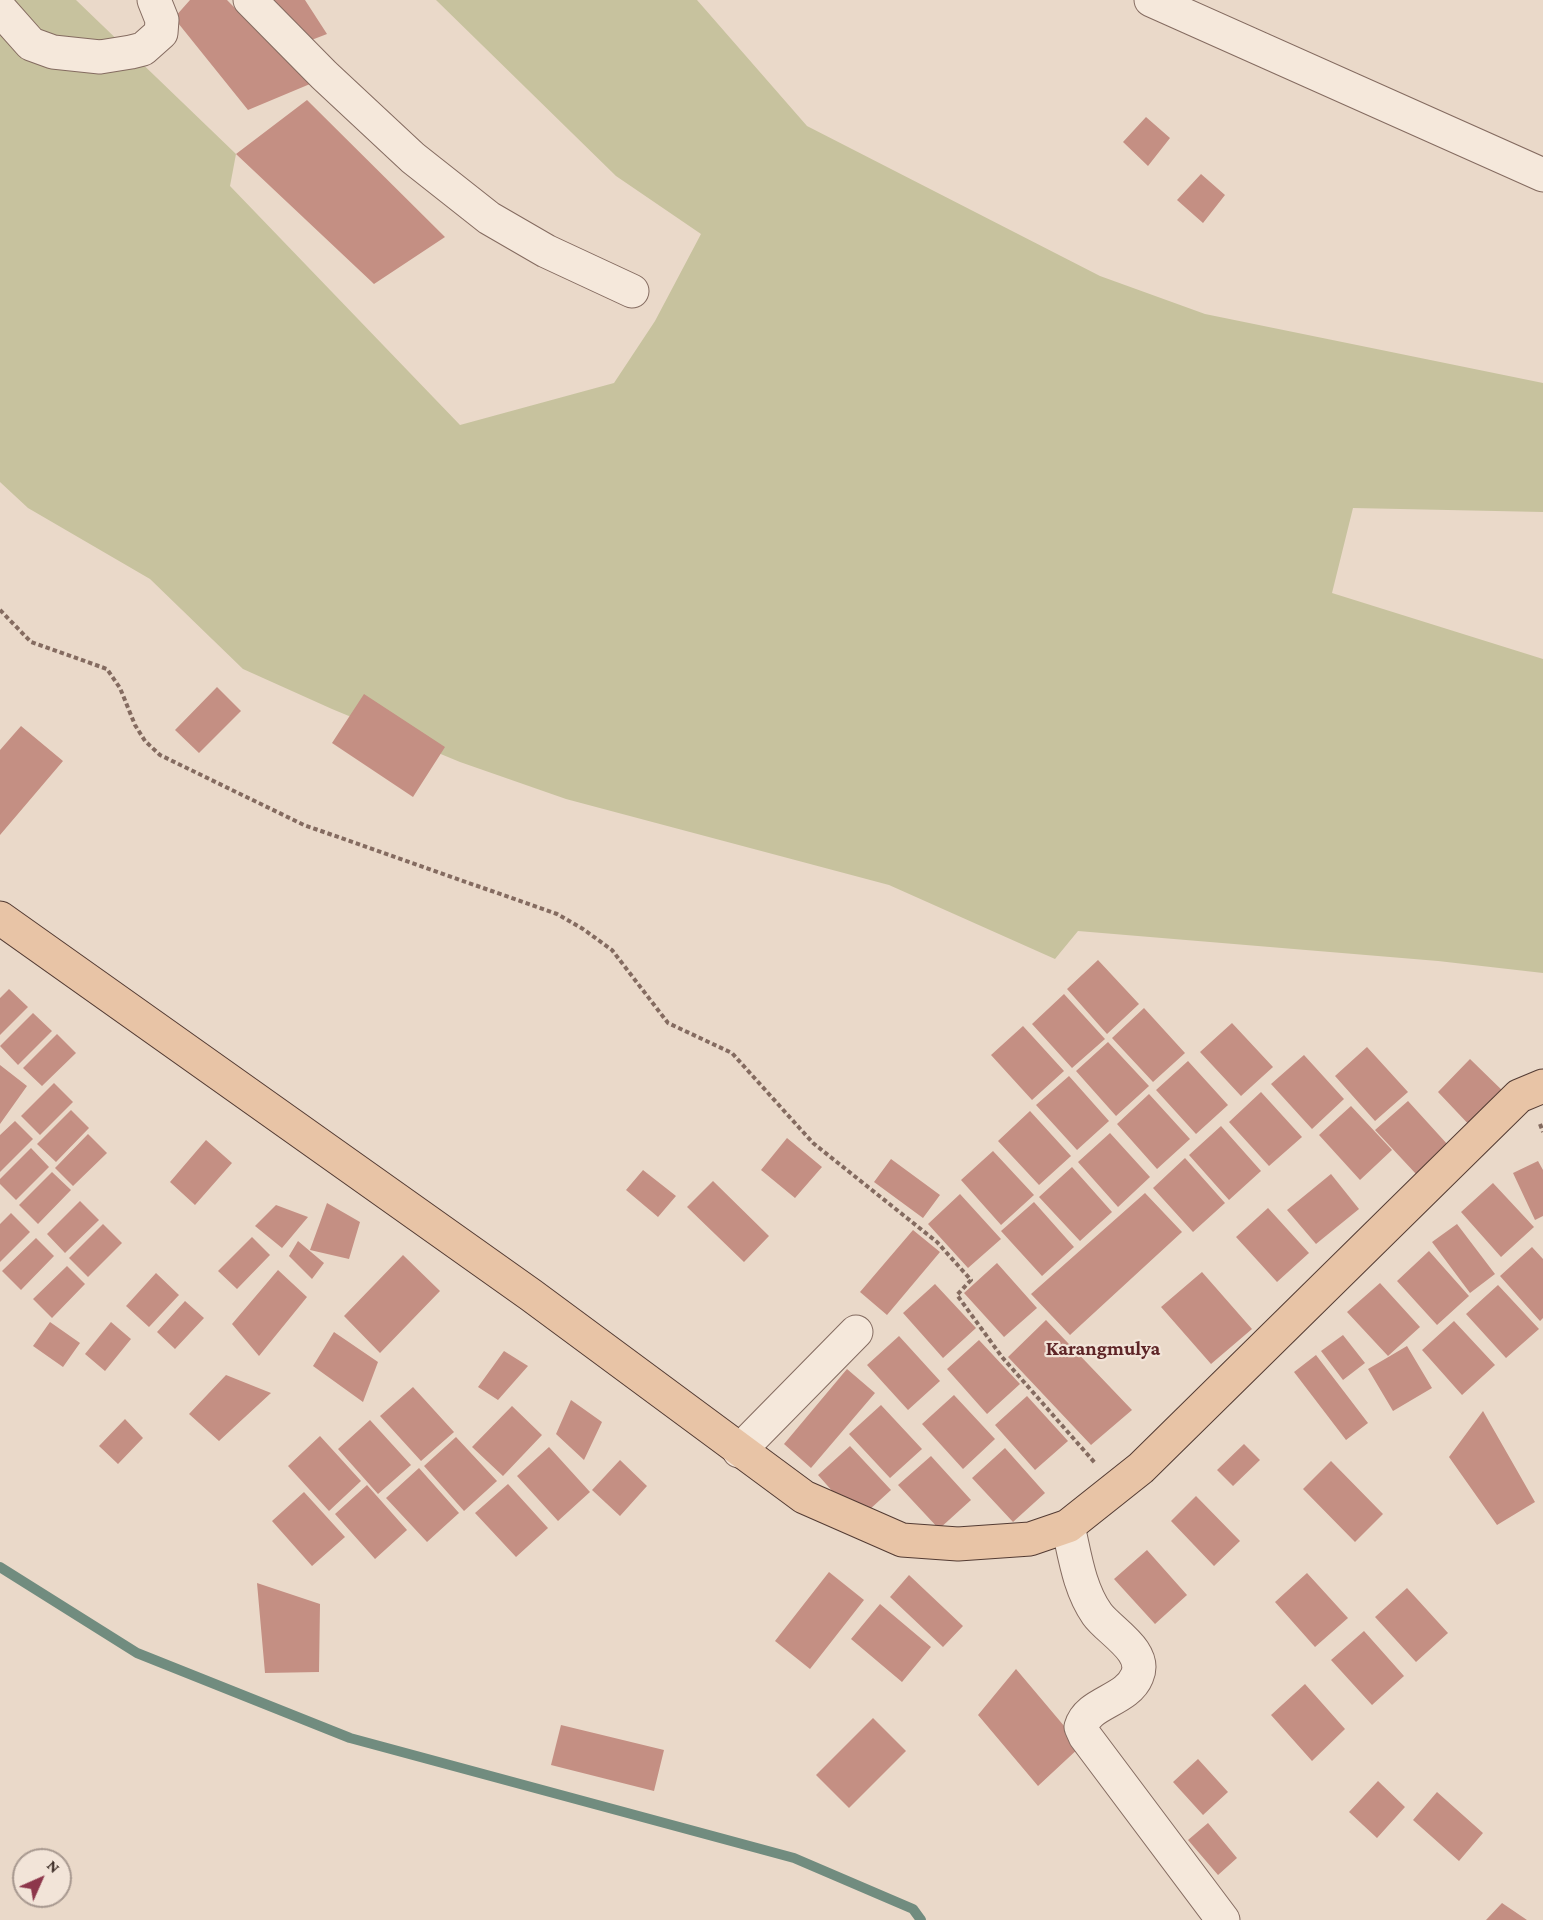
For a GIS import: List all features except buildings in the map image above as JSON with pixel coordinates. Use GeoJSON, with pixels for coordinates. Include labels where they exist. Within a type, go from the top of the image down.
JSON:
{"type":"FeatureCollection","features":[{"type":"Feature","properties":{"kind":"main road"},"geometry":{"type":"LineString","coordinates":[[0,918],[531,1295],[804,1497],[902,1540],[958,1544],[1030,1539],[1068,1526],[1141,1468],[1519,1096],[1543,1086]]}},
{"type":"Feature","properties":{"kind":"street"},"geometry":{"type":"LineString","coordinates":[[0,9],[31,44],[53,52],[100,57],[143,49],[161,33],[162,20],[154,0]]}},
{"type":"Feature","properties":{"kind":"street"},"geometry":{"type":"LineString","coordinates":[[250,0],[324,75],[413,158],[489,218],[546,251],[632,291]]}},
{"type":"Feature","properties":{"kind":"street"},"geometry":{"type":"LineString","coordinates":[[1151,0],[1543,175]]}},
{"type":"Feature","properties":{"kind":"street"},"geometry":{"type":"LineString","coordinates":[[739,1451],[856,1332]]}},
{"type":"Feature","properties":{"kind":"street"},"geometry":{"type":"LineString","coordinates":[[1068,1526],[1084,1590],[1097,1615],[1131,1649],[1139,1661],[1140,1668],[1129,1689],[1088,1714],[1081,1727],[1085,1736],[1223,1920]]}},
{"type":"Feature","properties":{"kind":"path"},"geometry":{"type":"LineString","coordinates":[[0,610],[31,642],[107,669],[120,688],[135,725],[145,741],[160,756],[304,825],[557,914],[612,950],[668,1023],[732,1053],[813,1143],[937,1242],[971,1280],[957,1295],[1002,1357],[1116,1487]]}},
{"type":"Feature","properties":{"kind":"shaded area"},"geometry":{"type":"Polygon","coordinates":[[[0,0],[76,0],[236,154],[230,186],[460,425],[614,383],[655,321],[701,234],[616,176],[436,0],[697,0],[807,126],[1100,276],[1205,314],[1543,383],[1543,512],[1353,508],[1332,593],[1543,659],[1543,973],[1438,961],[1078,931],[1055,959],[889,885],[566,799],[460,762],[243,669],[150,579],[28,508],[0,482],[0,0]]]}},
{"type":"Feature","properties":{"kind":"waterway"},"geometry":{"type":"LineString","coordinates":[[0,1567],[137,1653],[350,1738],[794,1858],[913,1909],[921,1920]]}},
{"type":"Feature","properties":{"kind":"district","name":"Karangmulya"},"geometry":{"type":"Point","coordinates":[1103,1349]}}]}
